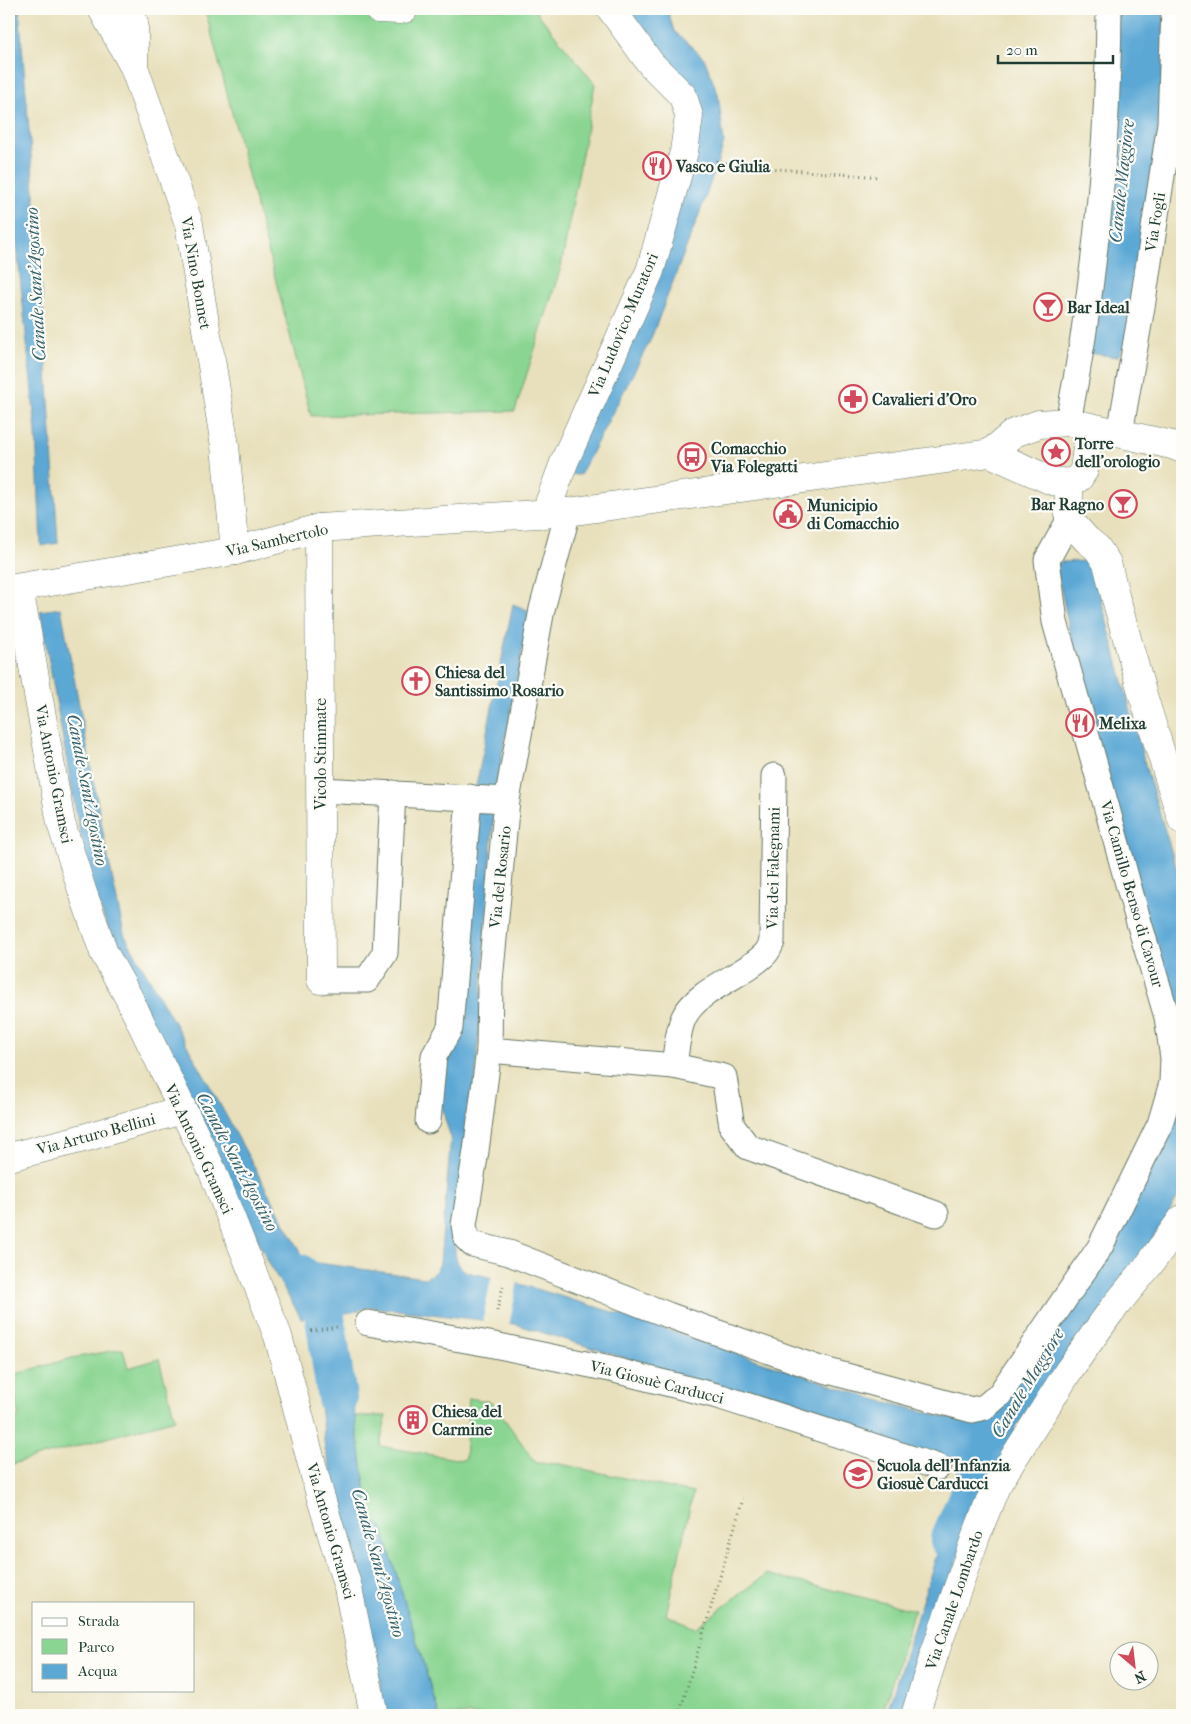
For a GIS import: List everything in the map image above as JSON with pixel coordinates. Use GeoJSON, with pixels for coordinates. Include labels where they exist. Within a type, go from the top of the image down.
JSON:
{"type":"FeatureCollection","features":[{"type":"Feature","properties":{"kind":"street","name":"Via Nino Bonnet"},"geometry":{"type":"LineString","coordinates":[[102,9],[134,67],[189,224],[225,446],[234,552]]}},
{"type":"Feature","properties":{"kind":"street"},"geometry":{"type":"LineString","coordinates":[[129,9],[134,23],[134,67]]}},
{"type":"Feature","properties":{"kind":"street"},"geometry":{"type":"LineString","coordinates":[[378,9],[404,9]]}},
{"type":"Feature","properties":{"kind":"street","name":"Via Ludovico Muratori"},"geometry":{"type":"LineString","coordinates":[[556,513],[565,460],[650,271],[684,152],[689,116],[683,96],[651,64],[610,9]]}},
{"type":"Feature","properties":{"kind":"street"},"geometry":{"type":"LineString","coordinates":[[1075,424],[1075,387],[1096,238],[1104,158],[1109,9]]}},
{"type":"Feature","properties":{"kind":"street","name":"Via Fogli"},"geometry":{"type":"LineString","coordinates":[[1120,433],[1143,301],[1170,122],[1174,9]]}},
{"type":"Feature","properties":{"kind":"street"},"geometry":{"type":"LineString","coordinates":[[1075,424],[1086,432],[1088,440],[1084,470],[1079,478],[1069,483],[1046,479],[990,453],[1014,433],[1039,424],[1075,424],[1172,445],[1182,449]]}},
{"type":"Feature","properties":{"kind":"street","name":"Via Sambertolo"},"geometry":{"type":"LineString","coordinates":[[14,588],[234,552],[319,528],[556,513],[990,453]]}},
{"type":"Feature","properties":{"kind":"street","name":"Via Camillo Benso di Cavour"},"geometry":{"type":"LineString","coordinates":[[507,1267],[668,1314],[817,1368],[972,1410],[985,1407],[1000,1394],[1100,1247],[1160,1124],[1172,1083],[1176,1058],[1167,1017],[1055,622],[1046,560],[1069,520],[1069,483]]}},
{"type":"Feature","properties":{"kind":"street","name":"Via del Rosario"},"geometry":{"type":"LineString","coordinates":[[507,1267],[472,1244],[466,1238],[464,1225],[489,1050],[490,981],[487,798],[542,609],[556,513]]}},
{"type":"Feature","properties":{"kind":"street"},"geometry":{"type":"LineString","coordinates":[[1069,520],[1097,548],[1107,563],[1142,692],[1182,820]]}},
{"type":"Feature","properties":{"kind":"street","name":"Vicolo Stimmate"},"geometry":{"type":"LineString","coordinates":[[319,528],[321,980]]}},
{"type":"Feature","properties":{"kind":"street","name":"Via Antonio Gramsci"},"geometry":{"type":"LineString","coordinates":[[14,588],[61,823],[79,882],[104,953],[129,998],[212,1170],[278,1336],[320,1495],[348,1588],[374,1715]]}},
{"type":"Feature","properties":{"kind":"street","name":"Via dei Falegnami"},"geometry":{"type":"LineString","coordinates":[[674,1066],[683,1019],[688,1010],[696,1001],[754,964],[766,954],[772,942],[774,776]]}},
{"type":"Feature","properties":{"kind":"street"},"geometry":{"type":"LineString","coordinates":[[321,790],[487,798],[450,1028],[434,1056],[428,1121]]}},
{"type":"Feature","properties":{"kind":"street"},"geometry":{"type":"LineString","coordinates":[[321,980],[367,980],[385,953],[393,793]]}},
{"type":"Feature","properties":{"kind":"street"},"geometry":{"type":"LineString","coordinates":[[489,1050],[674,1066],[724,1077],[732,1126],[748,1147],[936,1214]]}},
{"type":"Feature","properties":{"kind":"street","name":"Via Arturo Bellini"},"geometry":{"type":"LineString","coordinates":[[9,1157],[182,1110]]}},
{"type":"Feature","properties":{"kind":"street","name":"Via Canale Lombardo"},"geometry":{"type":"LineString","coordinates":[[915,1715],[976,1536],[996,1486],[1074,1363],[1111,1311],[1182,1219]]}},
{"type":"Feature","properties":{"kind":"street","name":"Via Giosuè Carducci"},"geometry":{"type":"LineString","coordinates":[[368,1323],[492,1331],[610,1369],[721,1397],[938,1467]]}},
{"type":"Feature","properties":{"kind":"path"},"geometry":{"type":"LineString","coordinates":[[721,162],[740,166],[880,177]]}},
{"type":"Feature","properties":{"kind":"path"},"geometry":{"type":"LineString","coordinates":[[492,1331],[507,1267]]}},
{"type":"Feature","properties":{"kind":"path"},"geometry":{"type":"LineString","coordinates":[[314,1330],[340,1327]]}},
{"type":"Feature","properties":{"kind":"path"},"geometry":{"type":"LineString","coordinates":[[679,1715],[743,1499]]}},
{"type":"Feature","properties":{"kind":"green space"},"geometry":{"type":"Polygon","coordinates":[[[205,9],[534,9],[595,84],[561,267],[515,411],[311,416],[205,9]]]}},
{"type":"Feature","properties":{"kind":"green space"},"geometry":{"type":"Polygon","coordinates":[[[123,1349],[128,1368],[159,1359],[175,1419],[9,1465],[9,1428],[19,1416],[9,1376],[72,1358],[123,1349]]]}},
{"type":"Feature","properties":{"kind":"green space"},"geometry":{"type":"Polygon","coordinates":[[[469,1398],[492,1402],[536,1463],[560,1464],[693,1493],[666,1615],[695,1628],[767,1574],[914,1610],[882,1715],[439,1715],[382,1527],[370,1521],[355,1416],[386,1416],[380,1446],[462,1460],[465,1459],[469,1398]]]}},
{"type":"Feature","properties":{"kind":"water"},"geometry":{"type":"Polygon","coordinates":[[[9,9],[19,9],[41,275],[58,543],[41,546],[36,431],[9,170],[9,9]]]}},
{"type":"Feature","properties":{"kind":"water"},"geometry":{"type":"Polygon","coordinates":[[[628,9],[667,9],[674,31],[704,58],[718,94],[724,143],[703,204],[650,341],[580,475],[565,474],[696,144],[643,32],[628,9]]]}},
{"type":"Feature","properties":{"kind":"water"},"geometry":{"type":"Polygon","coordinates":[[[1118,9],[1164,9],[1163,92],[1128,341],[1117,357],[1088,353],[1118,9]]]}},
{"type":"Feature","properties":{"kind":"water"},"geometry":{"type":"Polygon","coordinates":[[[1086,561],[1092,566],[1148,775],[1182,886],[1182,1043],[1080,682],[1056,565],[1061,562],[1086,561]]]}},
{"type":"Feature","properties":{"kind":"water"},"geometry":{"type":"Polygon","coordinates":[[[513,604],[530,611],[495,792],[476,1074],[455,1230],[455,1254],[459,1264],[467,1272],[523,1285],[626,1316],[874,1399],[973,1424],[996,1412],[1127,1216],[1147,1179],[1165,1135],[1182,1078],[1182,1189],[1169,1213],[1130,1273],[988,1475],[756,1399],[515,1324],[372,1307],[350,1313],[302,1319],[272,1269],[121,961],[92,887],[77,818],[40,611],[61,608],[124,934],[304,1258],[311,1262],[425,1278],[435,1272],[440,1263],[451,1137],[443,1110],[441,1087],[446,1065],[456,1038],[475,791],[513,604]]]}},
{"type":"Feature","properties":{"kind":"water"},"geometry":{"type":"Polygon","coordinates":[[[347,1341],[356,1395],[352,1397],[370,1520],[382,1527],[439,1715],[384,1715],[377,1660],[356,1559],[325,1449],[313,1345],[347,1341]]]}},
{"type":"Feature","properties":{"kind":"water"},"geometry":{"type":"Polygon","coordinates":[[[963,1485],[980,1493],[905,1715],[886,1715],[941,1541],[963,1485]]]}},
{"type":"Feature","properties":{"kind":"pier"},"geometry":{"type":"Polygon","coordinates":[[[492,1275],[518,1281],[509,1326],[482,1323],[492,1275]]]}},
{"type":"Feature","properties":{"kind":"pier"},"geometry":{"type":"Polygon","coordinates":[[[372,1307],[372,1310],[350,1316],[302,1321],[299,1319],[350,1313],[372,1307]]]}},
{"type":"Feature","properties":{"kind":"pier"},"geometry":{"type":"Polygon","coordinates":[[[943,1460],[988,1475],[987,1477],[942,1463],[943,1460]]]}},
{"type":"Feature","properties":{"kind":"waterway","name":"Canale Sant'Agostino"},"geometry":{"type":"LineString","coordinates":[[298,1273],[321,1291],[337,1398]]}},
{"type":"Feature","properties":{"kind":"waterway","name":"Canale Maggiore"},"geometry":{"type":"LineString","coordinates":[[950,1540],[989,1448],[1004,1422]]}},
{"type":"Feature","properties":{"kind":"place","name":"Vasco e Giulia"},"geometry":{"type":"Point","coordinates":[657,166]}},
{"type":"Feature","properties":{"kind":"place","name":"Bar Ideal"},"geometry":{"type":"Point","coordinates":[1048,307]}},
{"type":"Feature","properties":{"kind":"place","name":"Cavalieri d'Oro"},"geometry":{"type":"Point","coordinates":[853,399]}},
{"type":"Feature","properties":{"kind":"place","name":"Torre dell'orologio"},"geometry":{"type":"Point","coordinates":[1056,452]}},
{"type":"Feature","properties":{"kind":"place","name":"Comacchio Via Folegatti"},"geometry":{"type":"Point","coordinates":[692,457]}},
{"type":"Feature","properties":{"kind":"place","name":"Bar Ragno"},"geometry":{"type":"Point","coordinates":[1123,504]}},
{"type":"Feature","properties":{"kind":"place","name":"Municipio di Comacchio"},"geometry":{"type":"Point","coordinates":[788,514]}},
{"type":"Feature","properties":{"kind":"place","name":"Chiesa del Santissimo Rosario"},"geometry":{"type":"Point","coordinates":[416,681]}},
{"type":"Feature","properties":{"kind":"place","name":"Melixa"},"geometry":{"type":"Point","coordinates":[1080,723]}},
{"type":"Feature","properties":{"kind":"place","name":"Chiesa del Carmine"},"geometry":{"type":"Point","coordinates":[413,1420]}},
{"type":"Feature","properties":{"kind":"place","name":"Scuola dell'Infanzia Giosuè Carducci"},"geometry":{"type":"Point","coordinates":[858,1474]}}]}
